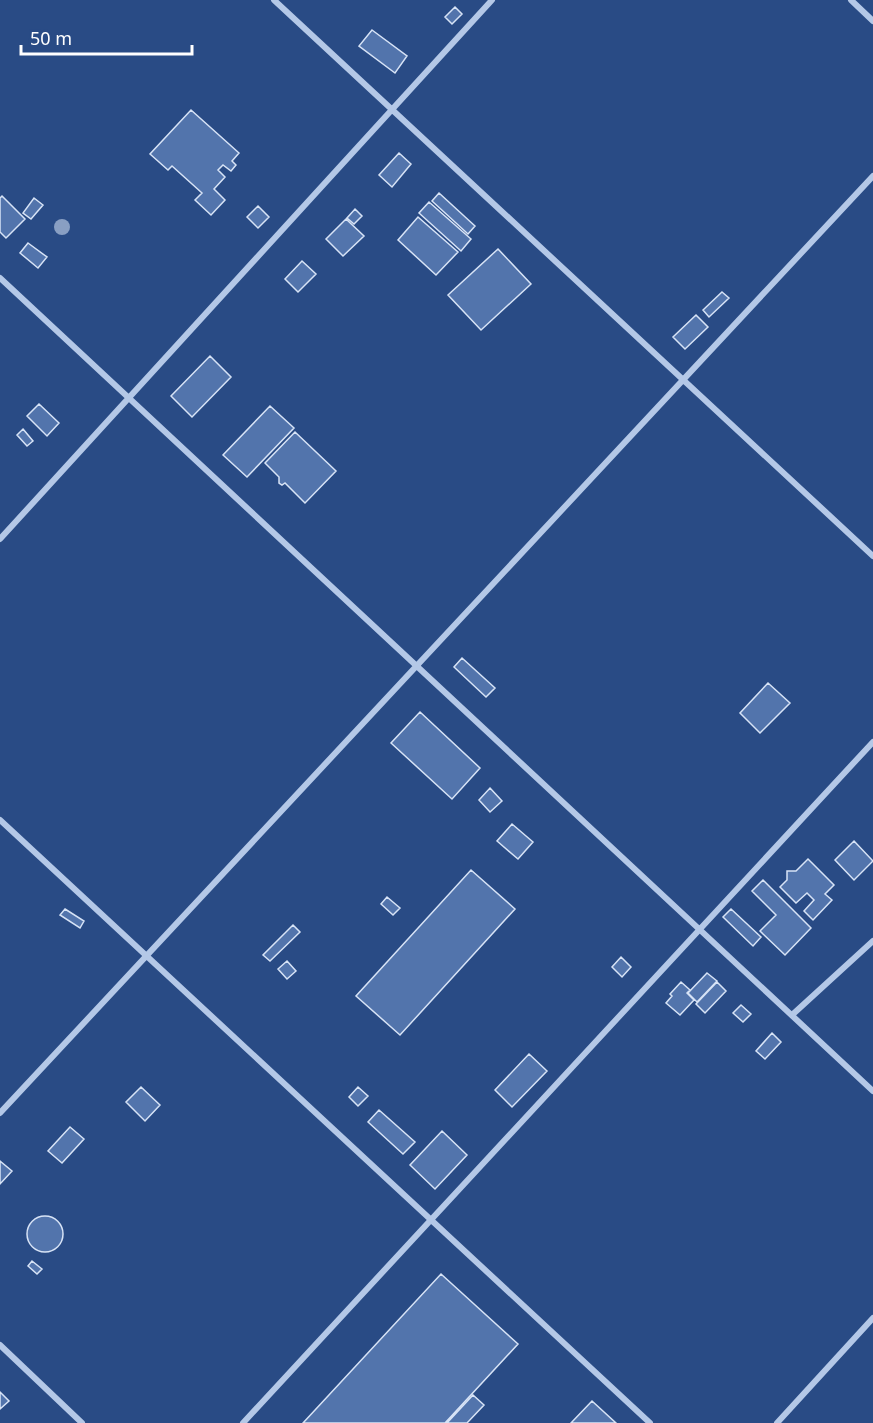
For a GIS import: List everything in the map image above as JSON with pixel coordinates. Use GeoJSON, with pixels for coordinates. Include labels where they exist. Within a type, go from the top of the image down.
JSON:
{"type":"FeatureCollection","features":[{"type":"Feature","properties":{"kind":"street"},"geometry":{"type":"LineString","coordinates":[[274,0],[873,556]]}},
{"type":"Feature","properties":{"kind":"street"},"geometry":{"type":"LineString","coordinates":[[0,539],[492,0]]}},
{"type":"Feature","properties":{"kind":"street"},"geometry":{"type":"LineString","coordinates":[[851,0],[873,21]]}},
{"type":"Feature","properties":{"kind":"street"},"geometry":{"type":"LineString","coordinates":[[0,1113],[873,176]]}},
{"type":"Feature","properties":{"kind":"street"},"geometry":{"type":"LineString","coordinates":[[0,278],[873,1090]]}},
{"type":"Feature","properties":{"kind":"street"},"geometry":{"type":"LineString","coordinates":[[243,1423],[873,742]]}},
{"type":"Feature","properties":{"kind":"street"},"geometry":{"type":"LineString","coordinates":[[0,820],[650,1423]]}},
{"type":"Feature","properties":{"kind":"street"},"geometry":{"type":"LineString","coordinates":[[792,1015],[873,941]]}},
{"type":"Feature","properties":{"kind":"street"},"geometry":{"type":"LineString","coordinates":[[777,1423],[873,1318]]}},
{"type":"Feature","properties":{"kind":"street"},"geometry":{"type":"LineString","coordinates":[[0,1345],[82,1423]]}},
{"type":"Feature","properties":{"kind":"building"},"geometry":{"type":"Polygon","coordinates":[[[455,7],[462,14],[452,24],[445,17],[455,7]]]}},
{"type":"Feature","properties":{"kind":"building"},"geometry":{"type":"Polygon","coordinates":[[[372,30],[407,56],[395,73],[359,46],[372,30]]]}},
{"type":"Feature","properties":{"kind":"building"},"geometry":{"type":"Polygon","coordinates":[[[191,110],[239,153],[232,161],[236,165],[231,171],[223,165],[218,170],[225,177],[214,189],[225,200],[211,215],[195,200],[202,193],[172,166],[168,170],[150,154],[191,110]]]}},
{"type":"Feature","properties":{"kind":"building"},"geometry":{"type":"Polygon","coordinates":[[[399,153],[411,164],[392,187],[379,175],[399,153]]]}},
{"type":"Feature","properties":{"kind":"building"},"geometry":{"type":"Polygon","coordinates":[[[439,193],[475,226],[468,234],[432,201],[439,193]]]}},
{"type":"Feature","properties":{"kind":"building"},"geometry":{"type":"Polygon","coordinates":[[[2,196],[25,219],[6,238],[0,232],[0,198],[2,196]]]}},
{"type":"Feature","properties":{"kind":"building"},"geometry":{"type":"Polygon","coordinates":[[[34,198],[43,205],[31,219],[23,213],[34,198]]]}},
{"type":"Feature","properties":{"kind":"building"},"geometry":{"type":"Polygon","coordinates":[[[429,202],[471,239],[461,251],[419,213],[429,202]]]}},
{"type":"Feature","properties":{"kind":"building"},"geometry":{"type":"Polygon","coordinates":[[[258,206],[269,217],[258,228],[247,217],[258,206]]]}},
{"type":"Feature","properties":{"kind":"building"},"geometry":{"type":"Polygon","coordinates":[[[355,209],[362,216],[354,224],[347,218],[355,209]]]}},
{"type":"Feature","properties":{"kind":"building"},"geometry":{"type":"Polygon","coordinates":[[[418,217],[458,252],[436,275],[398,240],[418,217]]]}},
{"type":"Feature","properties":{"kind":"building"},"geometry":{"type":"Polygon","coordinates":[[[346,219],[364,236],[343,256],[326,239],[346,219]]]}},
{"type":"Feature","properties":{"kind":"building"},"geometry":{"type":"Polygon","coordinates":[[[28,243],[47,257],[38,268],[20,253],[28,243]]]}},
{"type":"Feature","properties":{"kind":"building"},"geometry":{"type":"Polygon","coordinates":[[[498,249],[531,284],[481,330],[448,295],[498,249]]]}},
{"type":"Feature","properties":{"kind":"building"},"geometry":{"type":"Polygon","coordinates":[[[302,261],[316,274],[298,292],[285,279],[302,261]]]}},
{"type":"Feature","properties":{"kind":"building"},"geometry":{"type":"Polygon","coordinates":[[[722,292],[729,298],[709,317],[703,310],[722,292]]]}},
{"type":"Feature","properties":{"kind":"building"},"geometry":{"type":"Polygon","coordinates":[[[696,315],[708,327],[685,349],[673,337],[696,315]]]}},
{"type":"Feature","properties":{"kind":"building"},"geometry":{"type":"Polygon","coordinates":[[[210,356],[231,377],[192,417],[171,396],[210,356]]]}},
{"type":"Feature","properties":{"kind":"building"},"geometry":{"type":"Polygon","coordinates":[[[39,404],[59,423],[47,436],[27,416],[39,404]]]}},
{"type":"Feature","properties":{"kind":"building"},"geometry":{"type":"Polygon","coordinates":[[[270,406],[294,428],[247,477],[223,455],[270,406]]]}},
{"type":"Feature","properties":{"kind":"building"},"geometry":{"type":"Polygon","coordinates":[[[23,429],[33,441],[27,446],[17,435],[23,429]]]}},
{"type":"Feature","properties":{"kind":"building"},"geometry":{"type":"Polygon","coordinates":[[[295,432],[336,471],[305,503],[285,483],[282,485],[279,483],[279,477],[265,463],[295,432]]]}},
{"type":"Feature","properties":{"kind":"building"},"geometry":{"type":"Polygon","coordinates":[[[462,658],[495,688],[486,697],[454,667],[462,658]]]}},
{"type":"Feature","properties":{"kind":"building"},"geometry":{"type":"Polygon","coordinates":[[[768,683],[790,703],[760,733],[740,713],[768,683]]]}},
{"type":"Feature","properties":{"kind":"building"},"geometry":{"type":"Polygon","coordinates":[[[420,712],[480,768],[452,799],[391,743],[420,712]]]}},
{"type":"Feature","properties":{"kind":"building"},"geometry":{"type":"Polygon","coordinates":[[[490,788],[502,801],[490,812],[479,800],[490,788]]]}},
{"type":"Feature","properties":{"kind":"building"},"geometry":{"type":"Polygon","coordinates":[[[512,824],[533,842],[518,859],[497,841],[512,824]]]}},
{"type":"Feature","properties":{"kind":"building"},"geometry":{"type":"Polygon","coordinates":[[[854,841],[873,861],[854,880],[835,860],[854,841]]]}},
{"type":"Feature","properties":{"kind":"building"},"geometry":{"type":"Polygon","coordinates":[[[808,859],[834,885],[825,894],[832,900],[813,920],[804,911],[814,900],[807,893],[796,903],[780,887],[787,880],[787,871],[796,871],[808,859]]]}},
{"type":"Feature","properties":{"kind":"building"},"geometry":{"type":"Polygon","coordinates":[[[471,870],[515,909],[400,1035],[356,996],[471,870]]]}},
{"type":"Feature","properties":{"kind":"building"},"geometry":{"type":"Polygon","coordinates":[[[763,880],[811,928],[785,955],[760,931],[776,915],[752,891],[763,880]]]}},
{"type":"Feature","properties":{"kind":"building"},"geometry":{"type":"Polygon","coordinates":[[[387,897],[400,908],[393,915],[381,904],[387,897]]]}},
{"type":"Feature","properties":{"kind":"building"},"geometry":{"type":"Polygon","coordinates":[[[65,909],[84,921],[80,928],[60,915],[65,909]]]}},
{"type":"Feature","properties":{"kind":"building"},"geometry":{"type":"Polygon","coordinates":[[[731,909],[761,937],[753,946],[723,917],[731,909]]]}},
{"type":"Feature","properties":{"kind":"building"},"geometry":{"type":"Polygon","coordinates":[[[293,925],[300,932],[270,961],[263,955],[293,925]]]}},
{"type":"Feature","properties":{"kind":"building"},"geometry":{"type":"Polygon","coordinates":[[[621,957],[631,967],[622,977],[612,967],[621,957]]]}},
{"type":"Feature","properties":{"kind":"building"},"geometry":{"type":"Polygon","coordinates":[[[287,961],[296,971],[287,979],[278,969],[287,961]]]}},
{"type":"Feature","properties":{"kind":"building"},"geometry":{"type":"Polygon","coordinates":[[[707,973],[717,981],[697,1002],[688,993],[707,973]]]}},
{"type":"Feature","properties":{"kind":"building"},"geometry":{"type":"Polygon","coordinates":[[[681,982],[690,990],[687,993],[694,1000],[680,1015],[666,1003],[672,996],[670,994],[681,982]]]}},
{"type":"Feature","properties":{"kind":"building"},"geometry":{"type":"Polygon","coordinates":[[[717,982],[726,991],[705,1013],[696,1004],[717,982]]]}},
{"type":"Feature","properties":{"kind":"building"},"geometry":{"type":"Polygon","coordinates":[[[741,1005],[751,1014],[743,1022],[733,1013],[741,1005]]]}},
{"type":"Feature","properties":{"kind":"building"},"geometry":{"type":"Polygon","coordinates":[[[772,1033],[781,1042],[765,1059],[756,1051],[772,1033]]]}},
{"type":"Feature","properties":{"kind":"building"},"geometry":{"type":"Polygon","coordinates":[[[529,1054],[547,1071],[512,1107],[495,1090],[529,1054]]]}},
{"type":"Feature","properties":{"kind":"building"},"geometry":{"type":"Polygon","coordinates":[[[141,1087],[160,1105],[145,1121],[126,1102],[141,1087]]]}},
{"type":"Feature","properties":{"kind":"building"},"geometry":{"type":"Polygon","coordinates":[[[358,1087],[368,1096],[358,1106],[349,1097],[358,1087]]]}},
{"type":"Feature","properties":{"kind":"building"},"geometry":{"type":"Polygon","coordinates":[[[379,1110],[415,1142],[403,1154],[368,1122],[379,1110]]]}},
{"type":"Feature","properties":{"kind":"building"},"geometry":{"type":"Polygon","coordinates":[[[70,1127],[84,1139],[62,1163],[48,1151],[70,1127]]]}},
{"type":"Feature","properties":{"kind":"building"},"geometry":{"type":"Polygon","coordinates":[[[442,1131],[467,1155],[435,1189],[410,1165],[442,1131]]]}},
{"type":"Feature","properties":{"kind":"building"},"geometry":{"type":"Polygon","coordinates":[[[0,1161],[12,1171],[0,1184],[0,1161]]]}},
{"type":"Feature","properties":{"kind":"building"},"geometry":{"type":"Polygon","coordinates":[[[45,1216],[58,1221],[63,1234],[58,1247],[45,1252],[32,1247],[27,1234],[32,1221],[45,1216]]]}},
{"type":"Feature","properties":{"kind":"building"},"geometry":{"type":"Polygon","coordinates":[[[32,1261],[42,1269],[37,1274],[28,1266],[32,1261]]]}},
{"type":"Feature","properties":{"kind":"building"},"geometry":{"type":"Polygon","coordinates":[[[441,1274],[518,1344],[445,1423],[303,1423],[441,1274]]]}},
{"type":"Feature","properties":{"kind":"building"},"geometry":{"type":"Polygon","coordinates":[[[0,1392],[9,1401],[0,1409],[0,1392]]]}},
{"type":"Feature","properties":{"kind":"building"},"geometry":{"type":"Polygon","coordinates":[[[473,1395],[484,1405],[467,1423],[447,1423],[473,1395]]]}},
{"type":"Feature","properties":{"kind":"building"},"geometry":{"type":"Polygon","coordinates":[[[592,1401],[616,1423],[571,1423],[592,1401]]]}}]}
